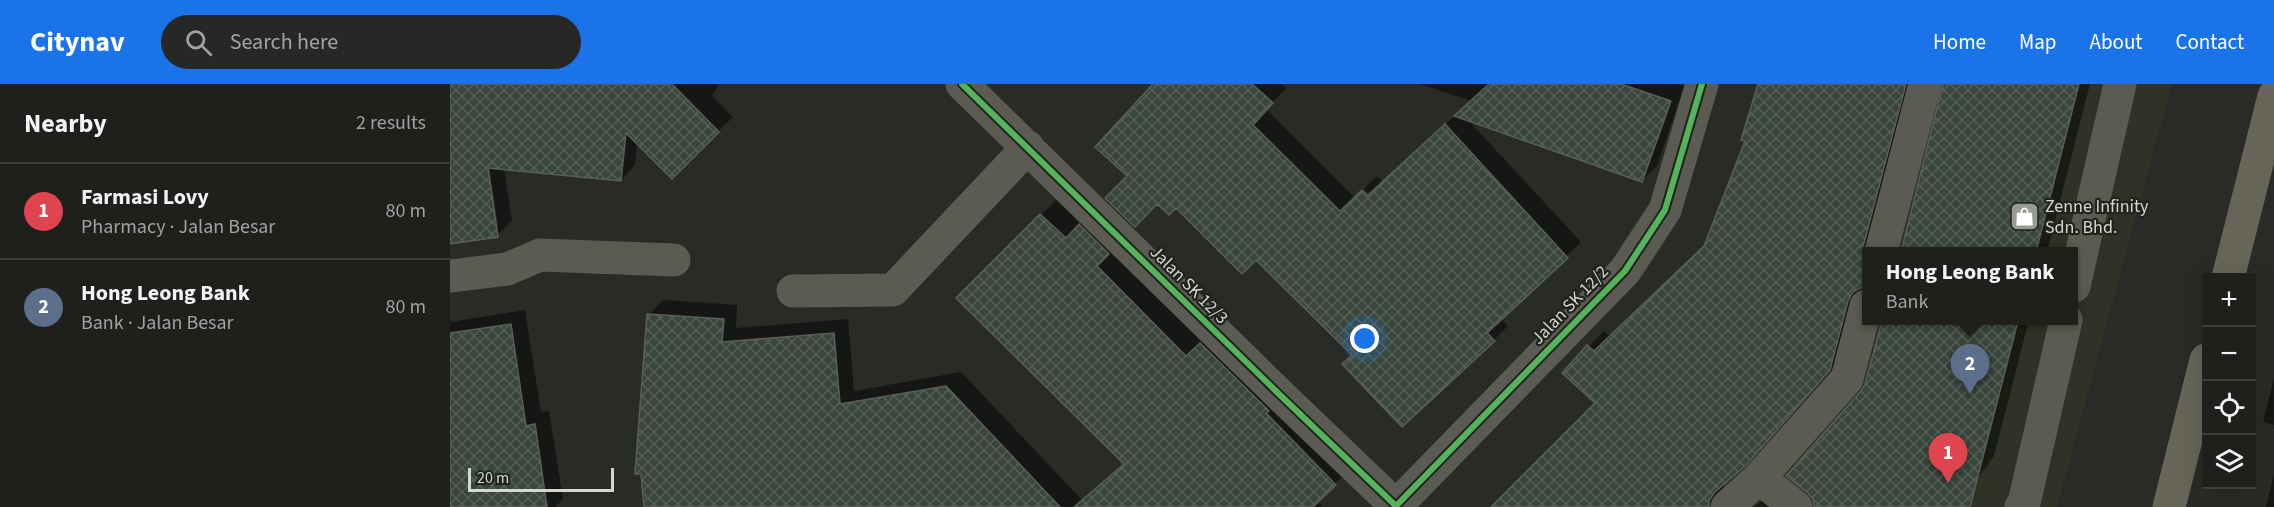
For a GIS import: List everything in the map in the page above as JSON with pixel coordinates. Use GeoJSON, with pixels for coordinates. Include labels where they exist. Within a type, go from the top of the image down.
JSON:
{"type":"FeatureCollection","features":[{"type":"Feature","properties":{"kind":"main road"},"geometry":{"type":"LineString","coordinates":[[2229,273],[2274,96]]}},
{"type":"Feature","properties":{"kind":"main road"},"geometry":{"type":"LineString","coordinates":[[2169,507],[2202,376]]}},
{"type":"Feature","properties":{"kind":"street","name":"Jalan SK 12/3"},"geometry":{"type":"LineString","coordinates":[[962,84],[1396,506]]}},
{"type":"Feature","properties":{"kind":"street","name":"Jalan SK 12/2"},"geometry":{"type":"LineString","coordinates":[[1396,506],[1625,271],[1665,210],[1702,84]]}},
{"type":"Feature","properties":{"kind":"street"},"geometry":{"type":"LineString","coordinates":[[1882,247],[1925,84]]}},
{"type":"Feature","properties":{"kind":"street"},"geometry":{"type":"LineString","coordinates":[[2078,265],[2120,84]]}},
{"type":"Feature","properties":{"kind":"street"},"geometry":{"type":"LineString","coordinates":[[793,291],[893,290],[1028,147]]}},
{"type":"Feature","properties":{"kind":"street"},"geometry":{"type":"LineString","coordinates":[[450,276],[507,269],[540,255],[674,260]]}},
{"type":"Feature","properties":{"kind":"street"},"geometry":{"type":"LineString","coordinates":[[1727,507],[1759,478],[1847,380],[1862,322]]}},
{"type":"Feature","properties":{"kind":"street"},"geometry":{"type":"LineString","coordinates":[[2021,507],[2024,503],[2065,325]]}},
{"type":"Feature","properties":{"kind":"street"},"geometry":{"type":"LineString","coordinates":[[1759,478],[1796,507]]}},
{"type":"Feature","properties":{"kind":"shaded area"},"geometry":{"type":"Polygon","coordinates":[[[1910,84],[2172,84],[2057,507],[1703,507],[1833,375],[1862,265],[1862,325],[2078,325],[2078,247],[1867,247],[1910,84]]]}},
{"type":"Feature","properties":{"kind":"building"},"geometry":{"type":"Polygon","coordinates":[[[450,84],[672,84],[719,132],[672,179],[626,133],[621,181],[488,168],[498,237],[450,244],[450,84]]]}},
{"type":"Feature","properties":{"kind":"building"},"geometry":{"type":"Polygon","coordinates":[[[1153,84],[1252,84],[1273,103],[1253,125],[1340,211],[1362,190],[1368,195],[1445,124],[1568,258],[1487,333],[1495,341],[1402,427],[1342,364],[1352,355],[1256,260],[1242,274],[1176,208],[1169,215],[1157,204],[1135,227],[1105,198],[1127,176],[1095,147],[1153,84]]]}},
{"type":"Feature","properties":{"kind":"building"},"geometry":{"type":"Polygon","coordinates":[[[1489,84],[1621,84],[1671,101],[1642,182],[1454,116],[1489,84]]]}},
{"type":"Feature","properties":{"kind":"building"},"geometry":{"type":"Polygon","coordinates":[[[1758,84],[1906,84],[1862,247],[1862,288],[1853,292],[1848,301],[1830,370],[1746,465],[1714,493],[1709,501],[1709,507],[1491,507],[1595,403],[1562,373],[1587,345],[1594,351],[1704,246],[1745,141],[1741,140],[1758,84]]]}},
{"type":"Feature","properties":{"kind":"building"},"geometry":{"type":"Polygon","coordinates":[[[1943,84],[2079,84],[2037,247],[1902,247],[1943,84]]]}},
{"type":"Feature","properties":{"kind":"building"},"geometry":{"type":"Polygon","coordinates":[[[1040,214],[1066,238],[1079,224],[1109,254],[1097,266],[1186,356],[1200,343],[1269,411],[1266,413],[1336,485],[1313,507],[1074,507],[1124,464],[956,298],[1040,214]]]}},
{"type":"Feature","properties":{"kind":"building"},"geometry":{"type":"Polygon","coordinates":[[[647,314],[724,319],[722,342],[834,333],[840,404],[946,386],[1060,507],[644,507],[641,474],[635,474],[647,314]]]}},
{"type":"Feature","properties":{"kind":"building"},"geometry":{"type":"Polygon","coordinates":[[[511,324],[526,426],[535,424],[547,507],[450,507],[450,333],[511,324]]]}},
{"type":"Feature","properties":{"kind":"building"},"geometry":{"type":"Polygon","coordinates":[[[1881,325],[2017,325],[1970,507],[1814,507],[1813,499],[1808,493],[1786,476],[1865,384],[1881,325]]]}},
{"type":"Feature","properties":{"kind":"cycle path"},"geometry":{"type":"LineString","coordinates":[[962,84],[1396,506]]}},
{"type":"Feature","properties":{"kind":"cycle path"},"geometry":{"type":"LineString","coordinates":[[1395,507],[1625,271],[1665,210],[1702,84]]}},
{"type":"Feature","properties":{"kind":"place","name":"Zenne Infinity Sdn. Bhd."},"geometry":{"type":"Point","coordinates":[2024,216]}},
{"type":"Feature","properties":{"kind":"place","name":"Hong Leong Bank"},"geometry":{"type":"Point","coordinates":[1970,394]}},
{"type":"Feature","properties":{"kind":"place","name":"Farmasi Lovy"},"geometry":{"type":"Point","coordinates":[1948,483]}}]}
